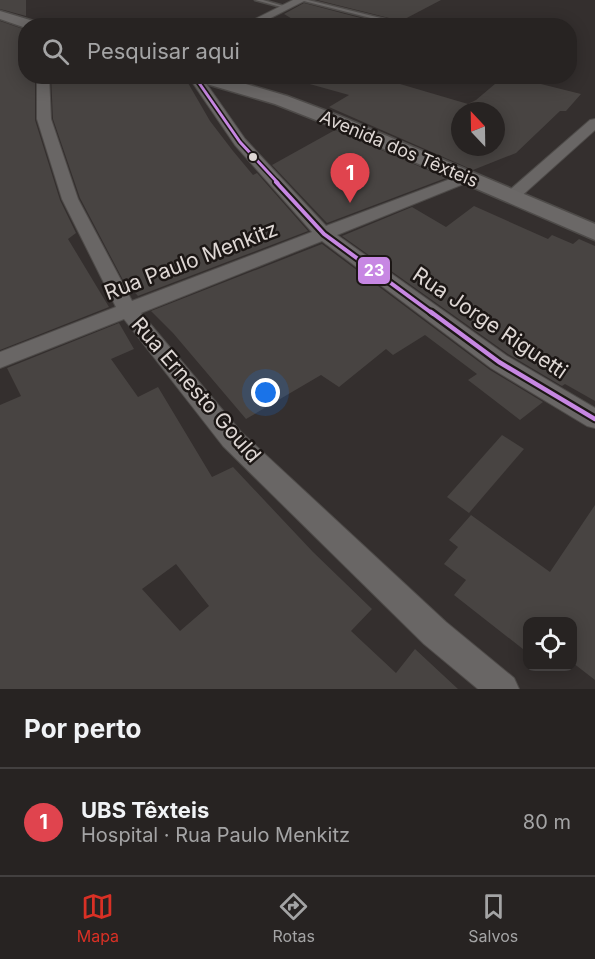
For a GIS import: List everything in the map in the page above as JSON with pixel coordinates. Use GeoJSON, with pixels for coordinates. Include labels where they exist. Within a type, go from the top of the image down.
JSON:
{"type":"FeatureCollection","features":[{"type":"Feature","properties":{"kind":"main road"},"geometry":{"type":"LineString","coordinates":[[0,15],[18,21]]}},
{"type":"Feature","properties":{"kind":"main road","name":"Avenida dos Têxteis"},"geometry":{"type":"LineString","coordinates":[[226,84],[281,100],[333,120],[595,233]]}},
{"type":"Feature","properties":{"kind":"street"},"geometry":{"type":"LineString","coordinates":[[262,18],[302,0]]}},
{"type":"Feature","properties":{"kind":"street","name":"Rua Ernesto Gould"},"geometry":{"type":"LineString","coordinates":[[43,84],[44,119],[70,200],[127,309],[232,439],[435,633],[503,689]]}},
{"type":"Feature","properties":{"kind":"street","name":"Rua Jorge Riguetti"},"geometry":{"type":"LineString","coordinates":[[200,84],[240,142],[324,234],[499,362],[595,419]]}},
{"type":"Feature","properties":{"kind":"street"},"geometry":{"type":"LineString","coordinates":[[512,197],[595,123]]}},
{"type":"Feature","properties":{"kind":"street","name":"Rua Paulo Menkitz"},"geometry":{"type":"LineString","coordinates":[[0,360],[466,178]]}},
{"type":"Feature","properties":{"kind":"lane"},"geometry":{"type":"LineString","coordinates":[[257,0],[285,7]]}},
{"type":"Feature","properties":{"kind":"lane"},"geometry":{"type":"LineString","coordinates":[[302,0],[377,18]]}},
{"type":"Feature","properties":{"kind":"building"},"geometry":{"type":"Polygon","coordinates":[[[0,0],[26,0],[26,16],[0,9],[0,0]]]}},
{"type":"Feature","properties":{"kind":"building"},"geometry":{"type":"Polygon","coordinates":[[[317,0],[441,0],[407,18],[389,18],[317,0]]]}},
{"type":"Feature","properties":{"kind":"building"},"geometry":{"type":"Polygon","coordinates":[[[304,3],[361,18],[291,18],[284,14],[304,3]]]}},
{"type":"Feature","properties":{"kind":"building"},"geometry":{"type":"Polygon","coordinates":[[[0,21],[18,27],[18,84],[35,84],[35,120],[60,200],[76,233],[68,239],[109,307],[0,350],[0,21]]]}},
{"type":"Feature","properties":{"kind":"building"},"geometry":{"type":"Polygon","coordinates":[[[51,84],[189,84],[210,121],[233,151],[253,175],[257,173],[308,231],[138,296],[123,280],[80,198],[53,119],[51,84]]]}},
{"type":"Feature","properties":{"kind":"building"},"geometry":{"type":"Polygon","coordinates":[[[310,84],[400,84],[461,102],[451,102],[451,156],[505,156],[505,102],[472,102],[495,84],[541,84],[581,94],[566,111],[560,111],[516,153],[473,170],[329,107],[349,95],[310,84]]]}},
{"type":"Feature","properties":{"kind":"building"},"geometry":{"type":"Polygon","coordinates":[[[335,130],[446,178],[327,223],[272,165],[335,130]]]}},
{"type":"Feature","properties":{"kind":"building"},"geometry":{"type":"Polygon","coordinates":[[[474,206],[548,239],[552,235],[573,244],[579,239],[595,246],[595,401],[565,384],[562,386],[508,354],[342,236],[412,207],[446,227],[474,206]]]}},
{"type":"Feature","properties":{"kind":"building"},"geometry":{"type":"Polygon","coordinates":[[[322,244],[490,370],[543,402],[520,420],[468,380],[477,374],[425,335],[393,355],[386,349],[339,387],[321,375],[246,419],[173,333],[151,311],[322,244]]]}},
{"type":"Feature","properties":{"kind":"building"},"geometry":{"type":"Polygon","coordinates":[[[119,323],[134,349],[111,359],[138,397],[158,387],[212,477],[233,467],[313,552],[372,609],[351,631],[396,673],[415,649],[458,689],[0,689],[0,405],[21,396],[7,368],[119,323]],[[176,564],[142,589],[180,631],[209,606],[176,564]]]}},
{"type":"Feature","properties":{"kind":"building"},"geometry":{"type":"Polygon","coordinates":[[[502,435],[524,449],[469,513],[447,497],[502,435]]]}},
{"type":"Feature","properties":{"kind":"building"},"geometry":{"type":"Polygon","coordinates":[[[595,505],[595,680],[577,666],[577,617],[523,617],[523,649],[454,595],[466,580],[444,564],[458,547],[449,540],[471,515],[550,572],[595,505]]]}},
{"type":"Feature","properties":{"kind":"transit line","name":"23"},"geometry":{"type":"LineString","coordinates":[[200,84],[240,142],[324,234],[499,362],[595,419]]}},
{"type":"Feature","properties":{"kind":"place","name":"UBS Têxteis"},"geometry":{"type":"Point","coordinates":[350,203]}}]}
